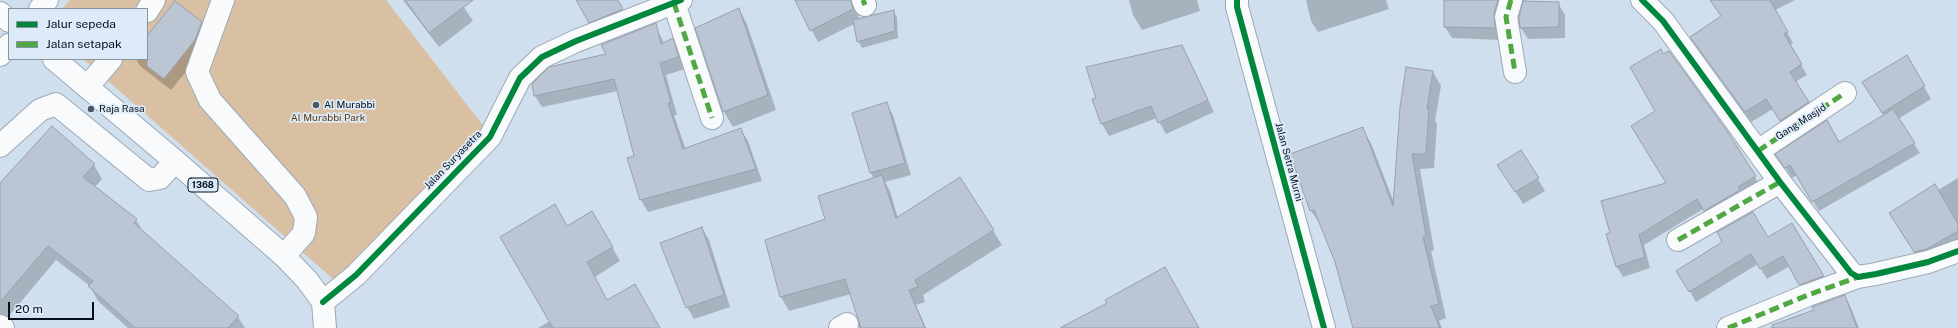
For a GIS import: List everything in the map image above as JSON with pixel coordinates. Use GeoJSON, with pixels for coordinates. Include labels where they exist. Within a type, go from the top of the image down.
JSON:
{"type":"FeatureCollection","features":[{"type":"Feature","properties":{"kind":"street"},"geometry":{"type":"LineString","coordinates":[[41,8],[47,0]]}},
{"type":"Feature","properties":{"kind":"street"},"geometry":{"type":"LineString","coordinates":[[148,9],[154,0]]}},
{"type":"Feature","properties":{"kind":"street"},"geometry":{"type":"LineString","coordinates":[[223,0],[197,72],[210,100],[295,196],[306,217],[304,233],[284,256]]}},
{"type":"Feature","properties":{"kind":"street","name":"Jalan Setra Murni"},"geometry":{"type":"LineString","coordinates":[[1237,0],[1324,328]]}},
{"type":"Feature","properties":{"kind":"street"},"geometry":{"type":"LineString","coordinates":[[1510,0],[1506,17],[1515,72]]}},
{"type":"Feature","properties":{"kind":"street"},"geometry":{"type":"LineString","coordinates":[[1642,0],[1663,21],[1780,182],[1851,273],[1858,277]]}},
{"type":"Feature","properties":{"kind":"street"},"geometry":{"type":"LineString","coordinates":[[678,1],[712,118]]}},
{"type":"Feature","properties":{"kind":"street","name":"Jalan Suryasetra"},"geometry":{"type":"LineString","coordinates":[[323,302],[356,274],[490,137],[520,78],[542,57],[678,1]]}},
{"type":"Feature","properties":{"kind":"street"},"geometry":{"type":"LineString","coordinates":[[0,14],[8,20]]}},
{"type":"Feature","properties":{"kind":"street"},"geometry":{"type":"LineString","coordinates":[[0,55],[8,46]]}},
{"type":"Feature","properties":{"kind":"street","name":"1368"},"geometry":{"type":"LineString","coordinates":[[55,60],[175,161],[284,256],[307,280],[323,302]]}},
{"type":"Feature","properties":{"kind":"street"},"geometry":{"type":"LineString","coordinates":[[87,87],[110,60]]}},
{"type":"Feature","properties":{"kind":"street","name":"Gang Masjid"},"geometry":{"type":"LineString","coordinates":[[1758,150],[1845,93]]}},
{"type":"Feature","properties":{"kind":"street"},"geometry":{"type":"LineString","coordinates":[[0,146],[40,110],[56,104],[149,180],[160,178],[175,161]]}},
{"type":"Feature","properties":{"kind":"street"},"geometry":{"type":"LineString","coordinates":[[1678,240],[1780,182]]}},
{"type":"Feature","properties":{"kind":"street"},"geometry":{"type":"LineString","coordinates":[[1728,328],[1808,295],[1858,277],[1928,262],[1958,251]]}},
{"type":"Feature","properties":{"kind":"street"},"geometry":{"type":"LineString","coordinates":[[323,302],[325,328]]}},
{"type":"Feature","properties":{"kind":"green space","name":"Al Murabbi Park"},"geometry":{"type":"Polygon","coordinates":[[[70,0],[386,0],[485,128],[341,286],[84,60],[148,60],[148,8],[63,8],[70,0]]]}},
{"type":"Feature","properties":{"kind":"building"},"geometry":{"type":"Polygon","coordinates":[[[405,0],[473,0],[429,33],[405,0]]]}},
{"type":"Feature","properties":{"kind":"building"},"geometry":{"type":"Polygon","coordinates":[[[576,0],[618,0],[623,9],[589,23],[576,0]]]}},
{"type":"Feature","properties":{"kind":"building"},"geometry":{"type":"Polygon","coordinates":[[[795,0],[851,0],[853,9],[810,31],[795,0]]]}},
{"type":"Feature","properties":{"kind":"building"},"geometry":{"type":"Polygon","coordinates":[[[1444,0],[1498,0],[1494,14],[1495,28],[1444,27],[1444,0]]]}},
{"type":"Feature","properties":{"kind":"building"},"geometry":{"type":"Polygon","coordinates":[[[1710,0],[1770,0],[1788,32],[1784,34],[1802,64],[1790,72],[1809,102],[1780,121],[1766,99],[1745,112],[1690,37],[1721,16],[1710,0]]]}},
{"type":"Feature","properties":{"kind":"building"},"geometry":{"type":"Polygon","coordinates":[[[175,1],[202,22],[195,40],[164,79],[147,66],[148,35],[175,1]]]}},
{"type":"Feature","properties":{"kind":"building"},"geometry":{"type":"Polygon","coordinates":[[[1523,1],[1559,2],[1559,27],[1520,28],[1519,18],[1523,1]]]}},
{"type":"Feature","properties":{"kind":"building"},"geometry":{"type":"Polygon","coordinates":[[[739,8],[768,95],[723,112],[695,28],[739,8]]]}},
{"type":"Feature","properties":{"kind":"building"},"geometry":{"type":"Polygon","coordinates":[[[894,10],[895,31],[857,42],[853,20],[894,10]]]}},
{"type":"Feature","properties":{"kind":"building"},"geometry":{"type":"Polygon","coordinates":[[[656,23],[661,44],[673,38],[679,57],[660,63],[671,103],[668,103],[683,149],[741,128],[756,169],[640,200],[627,158],[634,156],[614,79],[534,96],[532,84],[549,67],[606,54],[601,45],[656,23]]]}},
{"type":"Feature","properties":{"kind":"building"},"geometry":{"type":"Polygon","coordinates":[[[1182,45],[1208,100],[1158,123],[1151,106],[1101,124],[1092,99],[1096,98],[1086,67],[1182,45]]]}},
{"type":"Feature","properties":{"kind":"building"},"geometry":{"type":"Polygon","coordinates":[[[1661,49],[1663,54],[1669,51],[1727,131],[1756,176],[1738,187],[1740,190],[1704,211],[1697,199],[1639,235],[1645,257],[1616,267],[1606,234],[1610,233],[1601,201],[1666,183],[1631,126],[1655,111],[1630,67],[1661,49]]]}},
{"type":"Feature","properties":{"kind":"building"},"geometry":{"type":"Polygon","coordinates":[[[1907,55],[1925,86],[1882,113],[1862,82],[1907,55]]]}},
{"type":"Feature","properties":{"kind":"building"},"geometry":{"type":"Polygon","coordinates":[[[1406,67],[1433,71],[1427,109],[1429,109],[1426,154],[1412,154],[1426,236],[1423,237],[1439,304],[1431,306],[1440,328],[1353,328],[1335,262],[1314,210],[1310,211],[1290,154],[1363,127],[1393,206],[1400,107],[1406,67]]]}},
{"type":"Feature","properties":{"kind":"building"},"geometry":{"type":"Polygon","coordinates":[[[887,102],[905,163],[870,173],[852,113],[887,102]]]}},
{"type":"Feature","properties":{"kind":"building"},"geometry":{"type":"Polygon","coordinates":[[[1893,109],[1915,143],[1812,202],[1790,165],[1785,168],[1775,154],[1827,120],[1839,142],[1893,109]]]}},
{"type":"Feature","properties":{"kind":"building"},"geometry":{"type":"Polygon","coordinates":[[[52,126],[95,164],[83,177],[137,219],[134,223],[239,316],[228,328],[135,328],[88,286],[93,281],[48,246],[0,302],[0,183],[52,126]]]}},
{"type":"Feature","properties":{"kind":"building"},"geometry":{"type":"Polygon","coordinates":[[[1521,150],[1539,178],[1515,192],[1497,165],[1521,150]]]}},
{"type":"Feature","properties":{"kind":"building"},"geometry":{"type":"Polygon","coordinates":[[[882,175],[896,218],[960,177],[994,230],[915,280],[918,287],[909,290],[925,328],[861,328],[845,279],[780,297],[765,240],[825,219],[818,196],[882,175]]]}},
{"type":"Feature","properties":{"kind":"building"},"geometry":{"type":"Polygon","coordinates":[[[1935,184],[1958,224],[1958,231],[1927,249],[1914,252],[1889,213],[1935,184]]]}},
{"type":"Feature","properties":{"kind":"building"},"geometry":{"type":"Polygon","coordinates":[[[555,204],[567,226],[592,211],[613,247],[587,262],[607,300],[635,284],[660,328],[553,328],[500,237],[555,204]]]}},
{"type":"Feature","properties":{"kind":"building"},"geometry":{"type":"Polygon","coordinates":[[[1753,212],[1768,237],[1792,223],[1824,276],[1799,285],[1783,256],[1760,269],[1751,254],[1689,292],[1676,271],[1722,242],[1717,232],[1753,212]]]}},
{"type":"Feature","properties":{"kind":"building"},"geometry":{"type":"Polygon","coordinates":[[[702,227],[724,295],[686,308],[660,243],[702,227]]]}},
{"type":"Feature","properties":{"kind":"building"},"geometry":{"type":"Polygon","coordinates":[[[1165,267],[1199,328],[1060,328],[1107,303],[1105,300],[1165,267]]]}},
{"type":"Feature","properties":{"kind":"building"},"geometry":{"type":"Polygon","coordinates":[[[1845,295],[1857,328],[1773,328],[1772,325],[1814,310],[1812,307],[1845,295]]]}},
{"type":"Feature","properties":{"kind":"marked path"},"geometry":{"type":"LineString","coordinates":[[863,0],[865,5]]}},
{"type":"Feature","properties":{"kind":"marked path"},"geometry":{"type":"LineString","coordinates":[[1511,0],[1506,17],[1515,72]]}},
{"type":"Feature","properties":{"kind":"marked path"},"geometry":{"type":"LineString","coordinates":[[674,3],[712,118]]}},
{"type":"Feature","properties":{"kind":"marked path"},"geometry":{"type":"LineString","coordinates":[[1758,151],[1845,93]]}},
{"type":"Feature","properties":{"kind":"marked path"},"geometry":{"type":"LineString","coordinates":[[1678,240],[1780,182]]}},
{"type":"Feature","properties":{"kind":"marked path"},"geometry":{"type":"LineString","coordinates":[[1728,328],[1808,295],[1858,277]]}},
{"type":"Feature","properties":{"kind":"cycle path"},"geometry":{"type":"LineString","coordinates":[[323,302],[356,275],[490,137],[520,78],[542,57],[576,41],[681,0]]}},
{"type":"Feature","properties":{"kind":"cycle path"},"geometry":{"type":"LineString","coordinates":[[1237,0],[1237,7],[1324,328]]}},
{"type":"Feature","properties":{"kind":"cycle path"},"geometry":{"type":"LineString","coordinates":[[1642,0],[1663,21],[1780,182],[1851,273],[1858,277],[1876,274],[1928,262],[1958,251]]}},
{"type":"Feature","properties":{"kind":"place","name":"Al Murabbi"},"geometry":{"type":"Point","coordinates":[316,105]}},
{"type":"Feature","properties":{"kind":"place","name":"Raja Rasa"},"geometry":{"type":"Point","coordinates":[91,109]}}]}
